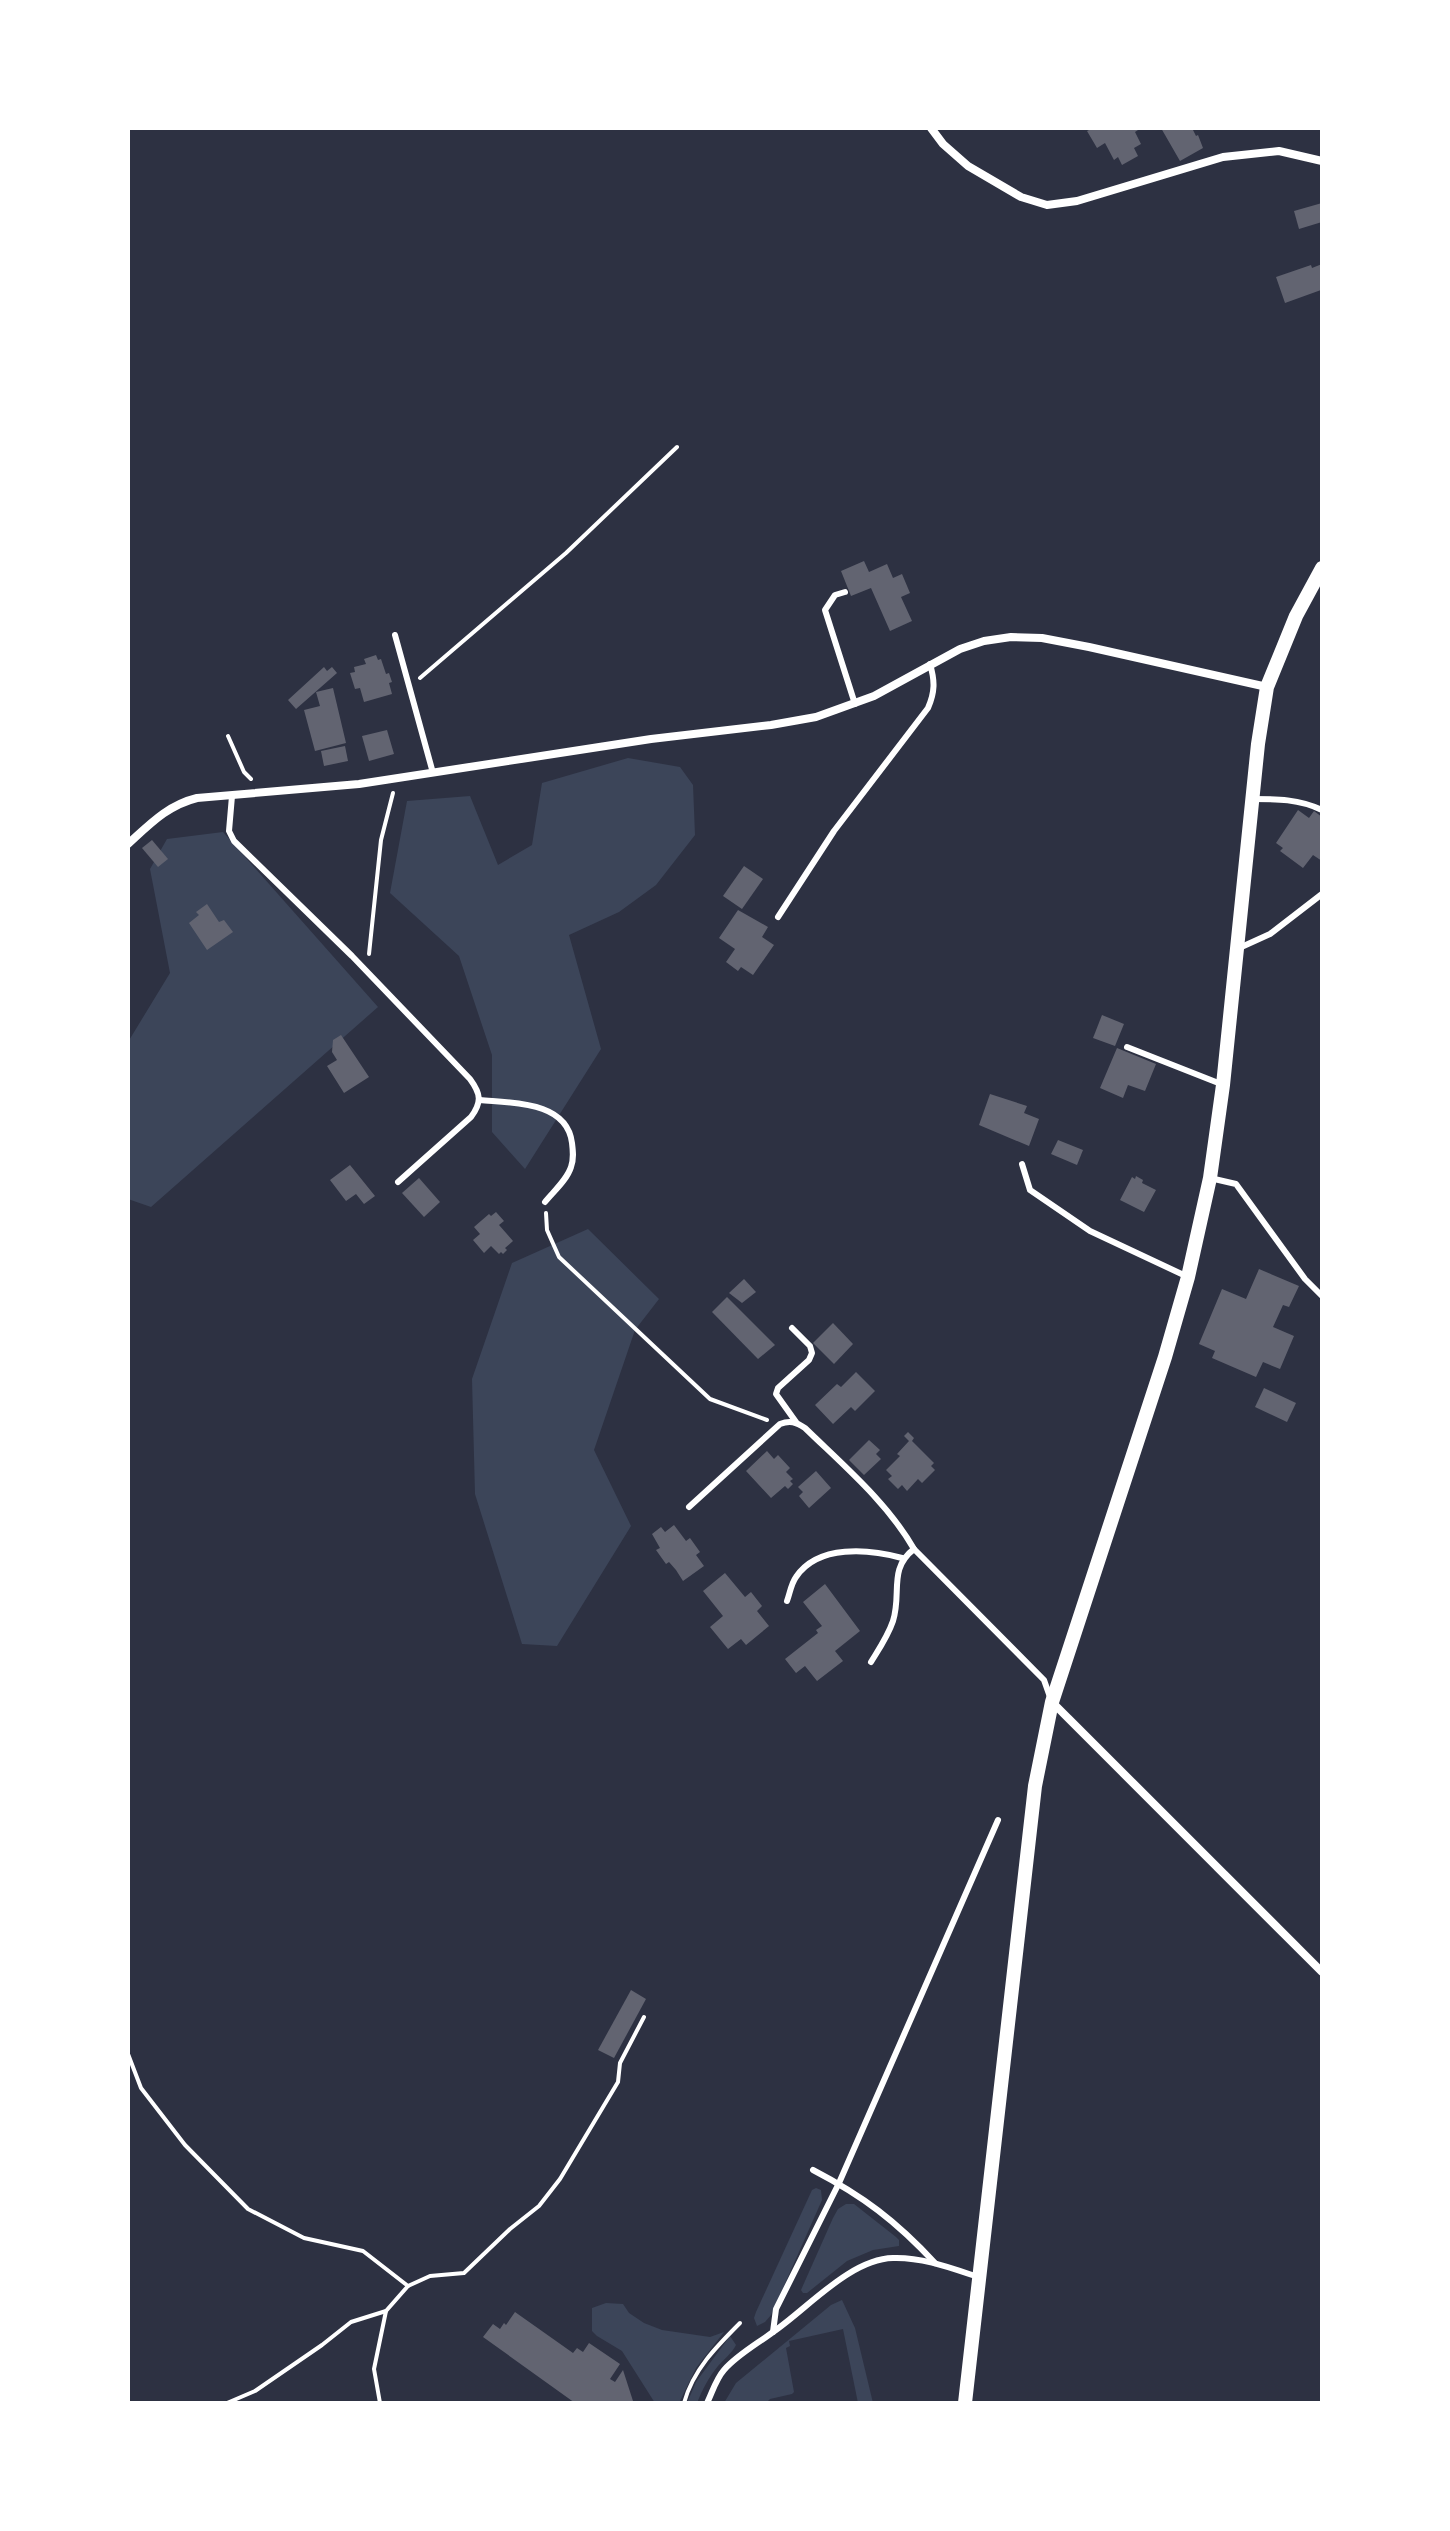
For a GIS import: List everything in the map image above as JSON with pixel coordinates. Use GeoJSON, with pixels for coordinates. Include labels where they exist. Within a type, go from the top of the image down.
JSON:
{"type":"FeatureCollection","features":[{"type":"Feature","properties":{"kind":"street"},"geometry":{"type":"LineString","coordinates":[[931,128],[943,144],[968,166],[1021,197],[1047,205],[1077,201],[1223,157],[1279,151],[1322,161]]}},
{"type":"Feature","properties":{"kind":"street"},"geometry":{"type":"LineString","coordinates":[[965,2403],[1035,1786],[1052,1702],[1165,1357],[1188,1277],[1210,1178],[1223,1085],[1252,799],[1267,687],[1296,616],[1322,568]]}},
{"type":"Feature","properties":{"kind":"street"},"geometry":{"type":"LineString","coordinates":[[128,844],[161,814],[179,803],[197,798],[359,784],[816,717],[874,696],[960,649],[1011,637],[1042,638],[1267,687]]}},
{"type":"Feature","properties":{"kind":"street"},"geometry":{"type":"LineString","coordinates":[[1052,1702],[1322,1972]]}},
{"type":"Feature","properties":{"kind":"lane"},"geometry":{"type":"LineString","coordinates":[[845,592],[835,595],[825,610],[855,704]]}},
{"type":"Feature","properties":{"kind":"lane"},"geometry":{"type":"LineString","coordinates":[[395,635],[433,773]]}},
{"type":"Feature","properties":{"kind":"lane"},"geometry":{"type":"LineString","coordinates":[[778,917],[834,831],[928,708],[934,695],[935,681],[930,664]]}},
{"type":"Feature","properties":{"kind":"lane"},"geometry":{"type":"LineString","coordinates":[[232,796],[229,831],[234,841],[367,972],[479,1091],[478,1108],[471,1117],[398,1182]]}},
{"type":"Feature","properties":{"kind":"lane"},"geometry":{"type":"LineString","coordinates":[[1252,799],[1290,800],[1308,803],[1322,810]]}},
{"type":"Feature","properties":{"kind":"lane"},"geometry":{"type":"LineString","coordinates":[[1237,949],[1270,934],[1322,894]]}},
{"type":"Feature","properties":{"kind":"lane"},"geometry":{"type":"LineString","coordinates":[[1127,1047],[1223,1085]]}},
{"type":"Feature","properties":{"kind":"lane"},"geometry":{"type":"LineString","coordinates":[[480,1100],[537,1107],[555,1113],[566,1123],[573,1155],[570,1170],[545,1202]]}},
{"type":"Feature","properties":{"kind":"lane"},"geometry":{"type":"LineString","coordinates":[[1022,1164],[1030,1190],[1054,1207],[1090,1231],[1188,1277]]}},
{"type":"Feature","properties":{"kind":"lane"},"geometry":{"type":"LineString","coordinates":[[1210,1178],[1236,1184],[1305,1279],[1322,1296]]}},
{"type":"Feature","properties":{"kind":"lane"},"geometry":{"type":"LineString","coordinates":[[792,1328],[810,1346],[812,1353],[809,1360],[778,1388],[776,1394],[796,1422],[855,1477],[900,1527],[914,1549],[1044,1680],[1052,1702]]}},
{"type":"Feature","properties":{"kind":"lane"},"geometry":{"type":"LineString","coordinates":[[689,1507],[780,1424],[796,1422]]}},
{"type":"Feature","properties":{"kind":"lane"},"geometry":{"type":"LineString","coordinates":[[871,1662],[893,1621],[902,1558],[914,1549]]}},
{"type":"Feature","properties":{"kind":"lane"},"geometry":{"type":"LineString","coordinates":[[787,1601],[794,1579],[804,1567],[817,1559],[859,1551],[902,1558]]}},
{"type":"Feature","properties":{"kind":"lane"},"geometry":{"type":"LineString","coordinates":[[773,2332],[776,2309],[839,2183],[998,1820]]}},
{"type":"Feature","properties":{"kind":"lane"},"geometry":{"type":"LineString","coordinates":[[813,2170],[867,2199],[935,2263]]}},
{"type":"Feature","properties":{"kind":"lane"},"geometry":{"type":"LineString","coordinates":[[707,2403],[723,2371],[840,2280],[867,2265],[892,2258],[935,2263],[978,2277]]}},
{"type":"Feature","properties":{"kind":"path"},"geometry":{"type":"LineString","coordinates":[[410,686],[566,553],[677,447]]}},
{"type":"Feature","properties":{"kind":"path"},"geometry":{"type":"LineString","coordinates":[[228,736],[244,772],[261,793]]}},
{"type":"Feature","properties":{"kind":"path"},"geometry":{"type":"LineString","coordinates":[[367,972],[381,840],[389,808]]}},
{"type":"Feature","properties":{"kind":"path"},"geometry":{"type":"LineString","coordinates":[[545,1202],[547,1230],[559,1257],[710,1399],[780,1424]]}},
{"type":"Feature","properties":{"kind":"path"},"geometry":{"type":"LineString","coordinates":[[380,2403],[374,2369],[386,2311],[408,2286],[430,2276],[464,2273],[539,2206],[560,2179],[618,2082],[620,2063],[644,2017]]}},
{"type":"Feature","properties":{"kind":"path"},"geometry":{"type":"LineString","coordinates":[[128,2054],[141,2088],[185,2145],[248,2209],[304,2238],[363,2251],[408,2286]]}},
{"type":"Feature","properties":{"kind":"path"},"geometry":{"type":"LineString","coordinates":[[227,2403],[255,2391],[351,2322],[386,2311]]}},
{"type":"Feature","properties":{"kind":"path"},"geometry":{"type":"LineString","coordinates":[[684,2403],[700,2368],[740,2323]]}},
{"type":"Feature","properties":{"kind":"shaded area"},"geometry":{"type":"Polygon","coordinates":[[[628,758],[680,767],[693,785],[695,835],[656,885],[619,912],[569,935],[601,1049],[525,1169],[492,1132],[492,1055],[459,956],[390,893],[407,801],[470,796],[498,865],[532,845],[542,783],[628,758]]]}},
{"type":"Feature","properties":{"kind":"shaded area"},"geometry":{"type":"Polygon","coordinates":[[[223,832],[378,1007],[151,1207],[128,1199],[128,1042],[170,973],[150,869],[167,839],[223,832]]]}},
{"type":"Feature","properties":{"kind":"shaded area"},"geometry":{"type":"Polygon","coordinates":[[[588,1229],[659,1299],[635,1330],[594,1450],[631,1526],[557,1646],[522,1644],[475,1494],[472,1379],[512,1263],[588,1229]]]}},
{"type":"Feature","properties":{"kind":"shaded area"},"geometry":{"type":"Polygon","coordinates":[[[812,2190],[821,2190],[822,2200],[771,2315],[757,2326],[754,2318],[756,2312],[812,2190]]]}},
{"type":"Feature","properties":{"kind":"shaded area"},"geometry":{"type":"Polygon","coordinates":[[[854,2204],[896,2237],[899,2246],[873,2250],[847,2261],[803,2293],[801,2290],[833,2218],[838,2209],[854,2204]]]}},
{"type":"Feature","properties":{"kind":"shaded area"},"geometry":{"type":"Polygon","coordinates":[[[842,2300],[855,2328],[873,2403],[858,2403],[843,2329],[789,2341],[790,2346],[786,2348],[792,2394],[770,2399],[766,2403],[724,2403],[736,2383],[831,2305],[842,2300]]]}},
{"type":"Feature","properties":{"kind":"shaded area"},"geometry":{"type":"Polygon","coordinates":[[[606,2303],[623,2304],[629,2313],[644,2323],[662,2330],[710,2337],[724,2332],[696,2368],[679,2403],[655,2403],[622,2351],[592,2331],[592,2308],[606,2303]]]}},
{"type":"Feature","properties":{"kind":"shaded area"},"geometry":{"type":"Polygon","coordinates":[[[730,2336],[736,2345],[703,2388],[697,2403],[687,2403],[696,2382],[730,2336]]]}},
{"type":"Feature","properties":{"kind":"building"},"geometry":{"type":"Polygon","coordinates":[[[1093,128],[1141,128],[1135,132],[1141,144],[1134,148],[1138,156],[1122,165],[1118,157],[1114,160],[1105,143],[1097,148],[1087,131],[1093,128]]]}},
{"type":"Feature","properties":{"kind":"building"},"geometry":{"type":"Polygon","coordinates":[[[1161,128],[1192,128],[1203,148],[1180,161],[1161,128]]]}},
{"type":"Feature","properties":{"kind":"building"},"geometry":{"type":"Polygon","coordinates":[[[1322,203],[1322,222],[1299,229],[1294,211],[1322,203]]]}},
{"type":"Feature","properties":{"kind":"building"},"geometry":{"type":"Polygon","coordinates":[[[1322,264],[1321,290],[1285,303],[1276,277],[1322,264]]]}},
{"type":"Feature","properties":{"kind":"building"},"geometry":{"type":"Polygon","coordinates":[[[864,561],[869,572],[887,564],[893,578],[902,574],[910,593],[901,597],[912,621],[890,631],[871,588],[851,596],[841,571],[864,561]]]}},
{"type":"Feature","properties":{"kind":"building"},"geometry":{"type":"Polygon","coordinates":[[[376,655],[378,660],[381,659],[386,674],[389,673],[392,694],[364,702],[360,688],[355,689],[350,673],[355,672],[354,667],[366,664],[364,659],[376,655]]]}},
{"type":"Feature","properties":{"kind":"building"},"geometry":{"type":"Polygon","coordinates":[[[324,667],[327,671],[332,667],[337,673],[296,709],[288,700],[324,667]]]}},
{"type":"Feature","properties":{"kind":"building"},"geometry":{"type":"Polygon","coordinates":[[[333,688],[346,743],[315,751],[304,710],[320,706],[316,692],[333,688]]]}},
{"type":"Feature","properties":{"kind":"building"},"geometry":{"type":"Polygon","coordinates":[[[387,730],[394,754],[369,761],[362,736],[387,730]]]}},
{"type":"Feature","properties":{"kind":"building"},"geometry":{"type":"Polygon","coordinates":[[[345,746],[348,761],[324,766],[321,751],[345,746]]]}},
{"type":"Feature","properties":{"kind":"building"},"geometry":{"type":"Polygon","coordinates":[[[1298,810],[1309,818],[1314,811],[1322,817],[1322,861],[1313,855],[1303,868],[1280,851],[1283,848],[1276,843],[1298,810]]]}},
{"type":"Feature","properties":{"kind":"building"},"geometry":{"type":"Polygon","coordinates":[[[152,840],[168,859],[158,867],[142,848],[152,840]]]}},
{"type":"Feature","properties":{"kind":"building"},"geometry":{"type":"Polygon","coordinates":[[[744,866],[763,879],[742,909],[723,896],[744,866]]]}},
{"type":"Feature","properties":{"kind":"building"},"geometry":{"type":"Polygon","coordinates":[[[207,904],[219,922],[224,920],[233,932],[207,950],[189,923],[199,915],[196,912],[207,904]]]}},
{"type":"Feature","properties":{"kind":"building"},"geometry":{"type":"Polygon","coordinates":[[[738,910],[768,927],[762,937],[774,945],[753,975],[741,967],[738,971],[726,962],[735,949],[719,938],[738,910]]]}},
{"type":"Feature","properties":{"kind":"building"},"geometry":{"type":"Polygon","coordinates":[[[1102,1015],[1124,1024],[1115,1046],[1093,1038],[1102,1015]]]}},
{"type":"Feature","properties":{"kind":"building"},"geometry":{"type":"Polygon","coordinates":[[[341,1035],[369,1077],[344,1093],[327,1066],[337,1060],[332,1052],[333,1040],[341,1035]]]}},
{"type":"Feature","properties":{"kind":"building"},"geometry":{"type":"Polygon","coordinates":[[[1117,1048],[1156,1064],[1145,1091],[1128,1085],[1123,1098],[1100,1088],[1117,1048]]]}},
{"type":"Feature","properties":{"kind":"building"},"geometry":{"type":"Polygon","coordinates":[[[990,1094],[1027,1106],[1024,1113],[1039,1119],[1029,1146],[979,1125],[990,1094]]]}},
{"type":"Feature","properties":{"kind":"building"},"geometry":{"type":"Polygon","coordinates":[[[1058,1140],[1083,1150],[1077,1165],[1051,1154],[1058,1140]]]}},
{"type":"Feature","properties":{"kind":"building"},"geometry":{"type":"Polygon","coordinates":[[[350,1165],[375,1196],[364,1204],[356,1194],[346,1201],[330,1180],[350,1165]]]}},
{"type":"Feature","properties":{"kind":"building"},"geometry":{"type":"Polygon","coordinates":[[[1136,1176],[1156,1190],[1144,1212],[1120,1200],[1132,1177],[1135,1179],[1136,1176]]]}},
{"type":"Feature","properties":{"kind":"building"},"geometry":{"type":"Polygon","coordinates":[[[419,1178],[440,1202],[424,1217],[402,1193],[419,1178]]]}},
{"type":"Feature","properties":{"kind":"building"},"geometry":{"type":"Polygon","coordinates":[[[496,1212],[504,1221],[499,1225],[513,1241],[503,1254],[491,1246],[484,1253],[473,1240],[480,1234],[474,1227],[496,1212]]]}},
{"type":"Feature","properties":{"kind":"building"},"geometry":{"type":"Polygon","coordinates":[[[1259,1269],[1299,1286],[1289,1307],[1283,1305],[1273,1327],[1294,1336],[1280,1369],[1263,1362],[1256,1377],[1212,1358],[1215,1351],[1199,1344],[1222,1289],[1246,1299],[1259,1269]]]}},
{"type":"Feature","properties":{"kind":"building"},"geometry":{"type":"Polygon","coordinates":[[[744,1279],[756,1292],[742,1303],[729,1293],[744,1279]]]}},
{"type":"Feature","properties":{"kind":"building"},"geometry":{"type":"Polygon","coordinates":[[[727,1297],[775,1345],[758,1359],[712,1312],[727,1297]]]}},
{"type":"Feature","properties":{"kind":"building"},"geometry":{"type":"Polygon","coordinates":[[[833,1323],[853,1344],[834,1364],[813,1343],[833,1323]]]}},
{"type":"Feature","properties":{"kind":"building"},"geometry":{"type":"Polygon","coordinates":[[[856,1372],[875,1391],[855,1411],[851,1407],[833,1424],[815,1405],[837,1384],[841,1387],[856,1372]]]}},
{"type":"Feature","properties":{"kind":"building"},"geometry":{"type":"Polygon","coordinates":[[[1264,1388],[1296,1403],[1287,1422],[1255,1407],[1264,1388]]]}},
{"type":"Feature","properties":{"kind":"building"},"geometry":{"type":"Polygon","coordinates":[[[908,1432],[914,1438],[912,1441],[934,1463],[931,1466],[935,1470],[922,1483],[918,1479],[907,1491],[902,1485],[898,1489],[888,1479],[892,1476],[886,1470],[909,1441],[904,1436],[908,1432]]]}},
{"type":"Feature","properties":{"kind":"building"},"geometry":{"type":"Polygon","coordinates":[[[869,1440],[880,1450],[876,1454],[881,1459],[864,1475],[849,1460],[869,1440]]]}},
{"type":"Feature","properties":{"kind":"building"},"geometry":{"type":"Polygon","coordinates":[[[767,1451],[774,1459],[778,1455],[790,1468],[786,1472],[793,1479],[788,1489],[785,1486],[771,1498],[746,1471],[767,1451]]]}},
{"type":"Feature","properties":{"kind":"building"},"geometry":{"type":"Polygon","coordinates":[[[816,1471],[831,1488],[809,1508],[799,1496],[803,1492],[798,1487],[816,1471]]]}},
{"type":"Feature","properties":{"kind":"building"},"geometry":{"type":"Polygon","coordinates":[[[674,1525],[686,1541],[690,1538],[700,1552],[696,1555],[704,1566],[683,1581],[656,1550],[660,1548],[652,1534],[661,1527],[665,1532],[674,1525]]]}},
{"type":"Feature","properties":{"kind":"building"},"geometry":{"type":"Polygon","coordinates":[[[725,1573],[745,1597],[751,1592],[762,1606],[757,1611],[769,1626],[746,1645],[741,1639],[728,1649],[710,1627],[723,1616],[703,1591],[725,1573]]]}},
{"type":"Feature","properties":{"kind":"building"},"geometry":{"type":"Polygon","coordinates":[[[825,1584],[860,1631],[835,1651],[843,1661],[817,1681],[805,1666],[796,1673],[785,1659],[818,1633],[816,1630],[822,1626],[803,1602],[825,1584]]]}},
{"type":"Feature","properties":{"kind":"building"},"geometry":{"type":"Polygon","coordinates":[[[631,1990],[646,1999],[614,2058],[598,2050],[631,1990]]]}},
{"type":"Feature","properties":{"kind":"building"},"geometry":{"type":"Polygon","coordinates":[[[515,2312],[573,2353],[577,2348],[583,2352],[589,2343],[620,2364],[610,2379],[615,2382],[623,2370],[633,2401],[575,2403],[483,2337],[493,2324],[500,2329],[504,2323],[506,2325],[515,2312]]]}}]}
